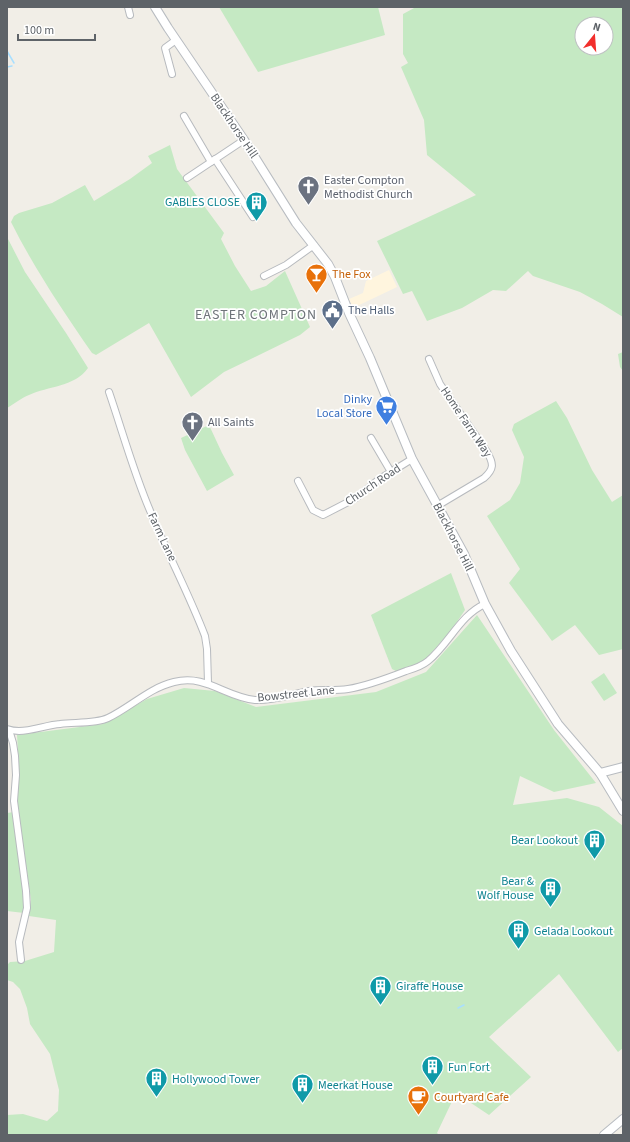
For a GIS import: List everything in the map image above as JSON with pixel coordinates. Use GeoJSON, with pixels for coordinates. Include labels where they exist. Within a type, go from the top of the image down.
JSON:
{"type":"FeatureCollection","features":[{"type":"Feature","properties":{"kind":"main road","name":"Blackhorse Hill"},"geometry":{"type":"LineString","coordinates":[[155,7],[244,140],[296,223],[328,264],[370,358],[412,459],[464,554],[485,604],[511,651],[558,724],[600,773],[623,811]]}},
{"type":"Feature","properties":{"kind":"main road"},"geometry":{"type":"LineString","coordinates":[[600,773],[623,767]]}},
{"type":"Feature","properties":{"kind":"main road"},"geometry":{"type":"LineString","coordinates":[[604,1135],[623,1119]]}},
{"type":"Feature","properties":{"kind":"street"},"geometry":{"type":"LineString","coordinates":[[128,7],[130,15]]}},
{"type":"Feature","properties":{"kind":"street"},"geometry":{"type":"LineString","coordinates":[[172,74],[165,48],[176,40]]}},
{"type":"Feature","properties":{"kind":"street"},"geometry":{"type":"LineString","coordinates":[[184,116],[253,217]]}},
{"type":"Feature","properties":{"kind":"street"},"geometry":{"type":"LineString","coordinates":[[190,126],[197,121]]}},
{"type":"Feature","properties":{"kind":"street"},"geometry":{"type":"LineString","coordinates":[[188,178],[244,140]]}},
{"type":"Feature","properties":{"kind":"street"},"geometry":{"type":"LineString","coordinates":[[264,276],[286,265],[314,245]]}},
{"type":"Feature","properties":{"kind":"street","name":"Home Farm Way"},"geometry":{"type":"LineString","coordinates":[[429,359],[440,384],[487,452],[492,465],[490,473],[484,478],[437,506]]}},
{"type":"Feature","properties":{"kind":"street","name":"Farm Lane"},"geometry":{"type":"LineString","coordinates":[[109,392],[125,443],[144,495],[205,636],[208,683]]}},
{"type":"Feature","properties":{"kind":"street"},"geometry":{"type":"LineString","coordinates":[[371,438],[391,472]]}},
{"type":"Feature","properties":{"kind":"street","name":"Church Road"},"geometry":{"type":"LineString","coordinates":[[298,481],[313,510],[323,515],[356,498],[391,472],[412,459]]}},
{"type":"Feature","properties":{"kind":"street"},"geometry":{"type":"LineString","coordinates":[[294,490],[302,487]]}},
{"type":"Feature","properties":{"kind":"street","name":"Bowstreet Lane"},"geometry":{"type":"LineString","coordinates":[[8,729],[19,731],[60,724],[106,719],[124,710],[163,685],[186,680],[196,680],[208,683],[243,697],[256,700],[270,699],[311,691],[348,689],[360,686],[406,671],[427,662],[460,624],[476,609],[485,604]]}},
{"type":"Feature","properties":{"kind":"street"},"geometry":{"type":"LineString","coordinates":[[8,729],[13,743],[16,774],[14,801],[27,908],[19,942],[21,960]]}},
{"type":"Feature","properties":{"kind":"street"},"geometry":{"type":"LineString","coordinates":[[13,743],[19,731]]}},
{"type":"Feature","properties":{"kind":"shaded area"},"geometry":{"type":"Polygon","coordinates":[[[389,270],[397,287],[353,308],[349,299],[363,293],[366,281],[389,270]]]}},
{"type":"Feature","properties":{"kind":"green space"},"geometry":{"type":"Polygon","coordinates":[[[219,7],[378,7],[385,35],[258,72],[219,7]]]}},
{"type":"Feature","properties":{"kind":"green space"},"geometry":{"type":"Polygon","coordinates":[[[416,7],[623,7],[623,317],[580,292],[533,276],[528,271],[506,291],[493,290],[462,308],[427,321],[412,291],[403,294],[377,241],[476,195],[427,155],[424,120],[401,67],[408,63],[403,54],[403,14],[416,7]]]}},
{"type":"Feature","properties":{"kind":"green space"},"geometry":{"type":"Polygon","coordinates":[[[170,145],[177,169],[224,233],[221,239],[235,266],[251,291],[266,286],[285,271],[310,327],[300,335],[224,372],[191,397],[149,323],[96,355],[92,353],[39,273],[11,222],[14,216],[19,213],[52,203],[85,185],[94,201],[130,179],[152,163],[148,156],[170,145]]]}},
{"type":"Feature","properties":{"kind":"green space"},"geometry":{"type":"Polygon","coordinates":[[[7,237],[25,272],[88,368],[83,374],[69,383],[36,392],[20,399],[7,408],[7,237]]]}},
{"type":"Feature","properties":{"kind":"green space"},"geometry":{"type":"Polygon","coordinates":[[[623,352],[623,371],[620,367],[618,354],[623,352]]]}},
{"type":"Feature","properties":{"kind":"green space"},"geometry":{"type":"Polygon","coordinates":[[[556,401],[567,418],[592,470],[612,502],[623,495],[623,649],[599,655],[575,625],[552,641],[509,583],[520,569],[487,516],[510,500],[520,483],[524,457],[512,430],[514,424],[556,401]]]}},
{"type":"Feature","properties":{"kind":"green space"},"geometry":{"type":"Polygon","coordinates":[[[209,425],[234,475],[207,491],[185,450],[181,438],[209,425]]]}},
{"type":"Feature","properties":{"kind":"green space"},"geometry":{"type":"Polygon","coordinates":[[[451,573],[465,610],[450,632],[425,660],[398,672],[392,669],[371,615],[451,573]]]}},
{"type":"Feature","properties":{"kind":"green space"},"geometry":{"type":"Polygon","coordinates":[[[477,615],[554,730],[596,783],[554,792],[520,776],[513,805],[567,798],[599,807],[623,826],[623,1048],[618,1052],[559,974],[489,1037],[531,1077],[489,1115],[456,1093],[437,1133],[439,1135],[7,1135],[7,1115],[23,1114],[47,1121],[58,1111],[59,1090],[50,1054],[30,1024],[27,1008],[20,989],[13,982],[7,980],[7,965],[10,962],[25,961],[54,952],[56,920],[29,916],[31,900],[17,803],[19,768],[17,735],[103,724],[147,699],[184,688],[215,691],[256,707],[376,692],[426,672],[477,615]]]}},
{"type":"Feature","properties":{"kind":"green space"},"geometry":{"type":"Polygon","coordinates":[[[604,673],[617,693],[604,701],[591,682],[604,673]]]}},
{"type":"Feature","properties":{"kind":"green space"},"geometry":{"type":"Polygon","coordinates":[[[14,812],[25,900],[24,913],[7,911],[7,813],[14,812]]]}},
{"type":"Feature","properties":{"kind":"waterway"},"geometry":{"type":"LineString","coordinates":[[7,51],[14,63]]}},
{"type":"Feature","properties":{"kind":"waterway"},"geometry":{"type":"LineString","coordinates":[[7,67],[12,66]]}},
{"type":"Feature","properties":{"kind":"waterway"},"geometry":{"type":"LineString","coordinates":[[458,1008],[464,1005]]}},
{"type":"Feature","properties":{"kind":"place","name":"Easter Compton Methodist Church"},"geometry":{"type":"Point","coordinates":[308,206]}},
{"type":"Feature","properties":{"kind":"place","name":"GABLES CLOSE"},"geometry":{"type":"Point","coordinates":[256,222]}},
{"type":"Feature","properties":{"kind":"place","name":"The Fox"},"geometry":{"type":"Point","coordinates":[317,294]}},
{"type":"Feature","properties":{"kind":"place","name":"The Halls"},"geometry":{"type":"Point","coordinates":[332,330]}},
{"type":"Feature","properties":{"kind":"place","name":"Dinky Local Store"},"geometry":{"type":"Point","coordinates":[387,426]}},
{"type":"Feature","properties":{"kind":"place","name":"All Saints"},"geometry":{"type":"Point","coordinates":[193,442]}},
{"type":"Feature","properties":{"kind":"place","name":"Bear Lookout"},"geometry":{"type":"Point","coordinates":[594,860]}},
{"type":"Feature","properties":{"kind":"place","name":"Bear & Wolf House"},"geometry":{"type":"Point","coordinates":[550,908]}},
{"type":"Feature","properties":{"kind":"place","name":"Gelada Lookout"},"geometry":{"type":"Point","coordinates":[519,950]}},
{"type":"Feature","properties":{"kind":"place","name":"Giraffe House"},"geometry":{"type":"Point","coordinates":[381,1006]}},
{"type":"Feature","properties":{"kind":"place","name":"Fun Fort"},"geometry":{"type":"Point","coordinates":[433,1086]}},
{"type":"Feature","properties":{"kind":"place","name":"Hollywood Tower"},"geometry":{"type":"Point","coordinates":[157,1098]}},
{"type":"Feature","properties":{"kind":"place","name":"Meerkat House"},"geometry":{"type":"Point","coordinates":[303,1104]}},
{"type":"Feature","properties":{"kind":"place","name":"Courtyard Cafe"},"geometry":{"type":"Point","coordinates":[418,1116]}},
{"type":"Feature","properties":{"kind":"district","name":"EASTER COMPTON"},"geometry":{"type":"Point","coordinates":[256,315]}}]}
